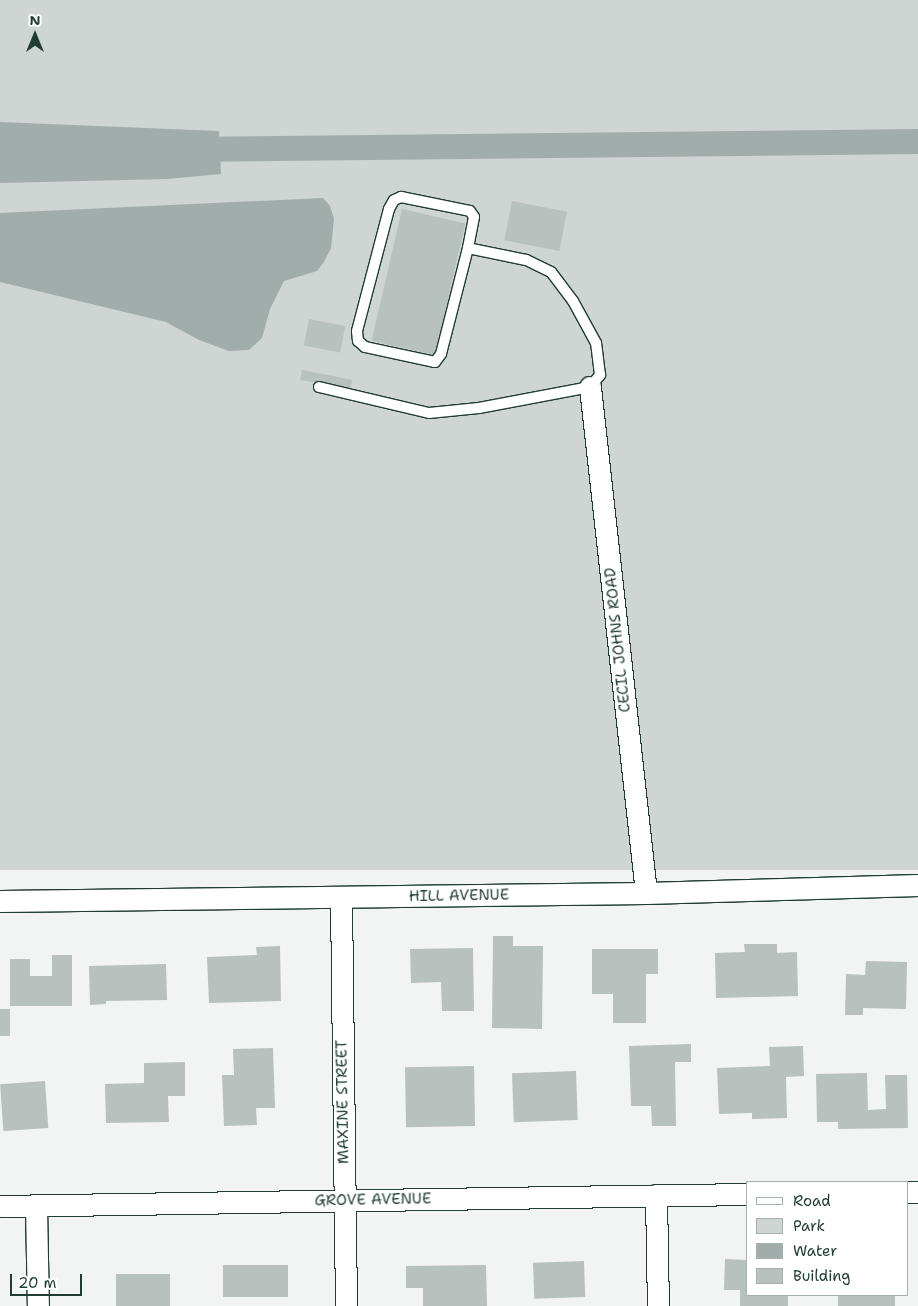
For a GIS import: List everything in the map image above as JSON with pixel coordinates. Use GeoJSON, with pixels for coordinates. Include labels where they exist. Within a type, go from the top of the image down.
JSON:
{"type":"FeatureCollection","features":[{"type":"Feature","properties":{"kind":"street","name":"CECIL JOHNS ROAD"},"geometry":{"type":"LineString","coordinates":[[590,387],[624,702],[637,792],[646,893]]}},
{"type":"Feature","properties":{"kind":"street","name":"HILL AVENUE"},"geometry":{"type":"LineString","coordinates":[[0,901],[646,893],[918,885]]}},
{"type":"Feature","properties":{"kind":"street","name":"MAXINE STREET"},"geometry":{"type":"LineString","coordinates":[[341,898],[346,1306]]}},
{"type":"Feature","properties":{"kind":"street","name":"GROVE AVENUE"},"geometry":{"type":"LineString","coordinates":[[0,1206],[746,1194]]}},
{"type":"Feature","properties":{"kind":"street"},"geometry":{"type":"LineString","coordinates":[[656,1195],[658,1306]]}},
{"type":"Feature","properties":{"kind":"street"},"geometry":{"type":"LineString","coordinates":[[36,1206],[38,1306]]}},
{"type":"Feature","properties":{"kind":"lane"},"geometry":{"type":"LineString","coordinates":[[401,197],[470,211],[474,217],[468,248],[441,354],[435,362],[365,347],[358,341],[357,331],[389,209],[394,200],[401,197]]}},
{"type":"Feature","properties":{"kind":"lane"},"geometry":{"type":"LineString","coordinates":[[319,387],[429,413],[479,408],[590,387],[600,375],[596,343],[573,301],[551,272],[526,260],[468,248]]}},
{"type":"Feature","properties":{"kind":"green space"},"geometry":{"type":"Polygon","coordinates":[[[0,0],[918,0],[918,870],[0,870],[0,0]]]}},
{"type":"Feature","properties":{"kind":"water"},"geometry":{"type":"Polygon","coordinates":[[[0,122],[219,131],[221,174],[167,179],[0,183],[0,122]]]}},
{"type":"Feature","properties":{"kind":"water"},"geometry":{"type":"Polygon","coordinates":[[[323,198],[330,206],[334,219],[331,248],[317,271],[284,281],[270,309],[262,338],[249,350],[229,351],[199,340],[166,322],[0,282],[0,213],[323,198]]]}},
{"type":"Feature","properties":{"kind":"building"},"geometry":{"type":"Polygon","coordinates":[[[512,201],[567,212],[559,251],[504,240],[512,201]]]}},
{"type":"Feature","properties":{"kind":"building"},"geometry":{"type":"Polygon","coordinates":[[[402,209],[465,224],[435,355],[372,341],[402,209]]]}},
{"type":"Feature","properties":{"kind":"building"},"geometry":{"type":"Polygon","coordinates":[[[309,319],[345,326],[340,353],[304,346],[309,319]]]}},
{"type":"Feature","properties":{"kind":"building"},"geometry":{"type":"Polygon","coordinates":[[[302,370],[352,380],[350,390],[300,380],[302,370]]]}},
{"type":"Feature","properties":{"kind":"building"},"geometry":{"type":"Polygon","coordinates":[[[493,936],[513,936],[513,946],[543,946],[542,1029],[492,1028],[493,936]]]}},
{"type":"Feature","properties":{"kind":"building"},"geometry":{"type":"Polygon","coordinates":[[[744,944],[777,944],[777,953],[797,952],[798,996],[716,998],[715,953],[745,952],[744,944]]]}},
{"type":"Feature","properties":{"kind":"building"},"geometry":{"type":"Polygon","coordinates":[[[280,946],[281,1001],[209,1003],[207,957],[257,955],[256,947],[280,946]]]}},
{"type":"Feature","properties":{"kind":"building"},"geometry":{"type":"Polygon","coordinates":[[[473,948],[474,1011],[442,1011],[441,982],[411,983],[410,949],[473,948]]]}},
{"type":"Feature","properties":{"kind":"building"},"geometry":{"type":"Polygon","coordinates":[[[592,949],[658,949],[658,974],[646,974],[646,1023],[613,1023],[613,994],[592,994],[592,949]]]}},
{"type":"Feature","properties":{"kind":"building"},"geometry":{"type":"Polygon","coordinates":[[[52,955],[72,955],[72,1006],[10,1006],[10,959],[30,959],[30,976],[52,976],[52,955]]]}},
{"type":"Feature","properties":{"kind":"building"},"geometry":{"type":"Polygon","coordinates":[[[866,961],[907,962],[906,1009],[863,1008],[863,1015],[845,1015],[846,974],[865,975],[866,961]]]}},
{"type":"Feature","properties":{"kind":"building"},"geometry":{"type":"Polygon","coordinates":[[[166,964],[167,1000],[106,1001],[106,1004],[90,1005],[89,966],[166,964]]]}},
{"type":"Feature","properties":{"kind":"building"},"geometry":{"type":"Polygon","coordinates":[[[0,1009],[10,1009],[10,1036],[0,1036],[0,1009]]]}},
{"type":"Feature","properties":{"kind":"building"},"geometry":{"type":"Polygon","coordinates":[[[691,1044],[691,1062],[675,1062],[676,1126],[652,1126],[651,1106],[631,1106],[629,1046],[691,1044]]]}},
{"type":"Feature","properties":{"kind":"building"},"geometry":{"type":"Polygon","coordinates":[[[803,1046],[804,1076],[786,1077],[787,1118],[752,1119],[752,1113],[719,1114],[717,1068],[770,1066],[769,1047],[803,1046]]]}},
{"type":"Feature","properties":{"kind":"building"},"geometry":{"type":"Polygon","coordinates":[[[273,1048],[275,1108],[256,1108],[257,1125],[224,1126],[222,1075],[234,1075],[233,1049],[273,1048]]]}},
{"type":"Feature","properties":{"kind":"building"},"geometry":{"type":"Polygon","coordinates":[[[185,1062],[185,1096],[168,1096],[169,1122],[106,1123],[105,1084],[144,1083],[144,1063],[185,1062]]]}},
{"type":"Feature","properties":{"kind":"building"},"geometry":{"type":"Polygon","coordinates":[[[474,1066],[475,1126],[406,1127],[405,1067],[474,1066]]]}},
{"type":"Feature","properties":{"kind":"building"},"geometry":{"type":"Polygon","coordinates":[[[576,1071],[578,1120],[514,1122],[512,1073],[576,1071]]]}},
{"type":"Feature","properties":{"kind":"building"},"geometry":{"type":"Polygon","coordinates":[[[867,1073],[868,1110],[886,1109],[885,1075],[907,1075],[908,1128],[838,1129],[838,1122],[817,1122],[816,1074],[867,1073]]]}},
{"type":"Feature","properties":{"kind":"building"},"geometry":{"type":"Polygon","coordinates":[[[45,1081],[48,1128],[3,1131],[0,1084],[45,1081]]]}},
{"type":"Feature","properties":{"kind":"building"},"geometry":{"type":"Polygon","coordinates":[[[725,1259],[746,1260],[746,1296],[788,1296],[788,1306],[740,1306],[740,1290],[724,1290],[725,1259]]]}},
{"type":"Feature","properties":{"kind":"building"},"geometry":{"type":"Polygon","coordinates":[[[584,1261],[585,1297],[534,1299],[533,1263],[584,1261]]]}},
{"type":"Feature","properties":{"kind":"building"},"geometry":{"type":"Polygon","coordinates":[[[223,1265],[288,1265],[288,1297],[223,1297],[223,1265]]]}},
{"type":"Feature","properties":{"kind":"building"},"geometry":{"type":"Polygon","coordinates":[[[486,1265],[487,1306],[423,1306],[423,1288],[406,1288],[406,1266],[486,1265]]]}},
{"type":"Feature","properties":{"kind":"building"},"geometry":{"type":"Polygon","coordinates":[[[116,1274],[170,1274],[170,1306],[116,1306],[116,1274]]]}},
{"type":"Feature","properties":{"kind":"building"},"geometry":{"type":"Polygon","coordinates":[[[838,1296],[895,1296],[895,1306],[838,1306],[838,1296]]]}},
{"type":"Feature","properties":{"kind":"waterway"},"geometry":{"type":"LineString","coordinates":[[186,149],[918,141]]}}]}
